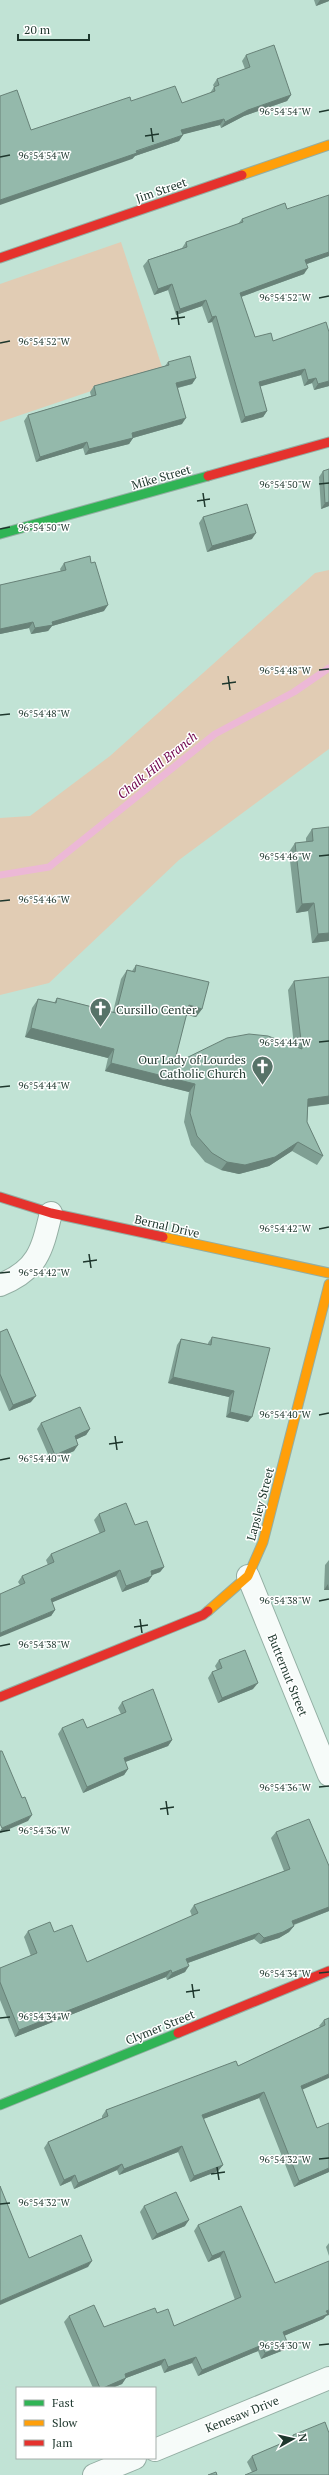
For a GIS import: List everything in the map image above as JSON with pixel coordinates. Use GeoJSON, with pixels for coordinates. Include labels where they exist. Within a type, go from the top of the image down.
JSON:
{"type":"FeatureCollection","features":[{"type":"Feature","properties":{"kind":"street","name":"Jim Street"},"geometry":{"type":"LineString","coordinates":[[0,258],[329,145]]}},
{"type":"Feature","properties":{"kind":"street","name":"Mike Street"},"geometry":{"type":"LineString","coordinates":[[0,534],[329,442]]}},
{"type":"Feature","properties":{"kind":"street","name":"Bernal Drive"},"geometry":{"type":"LineString","coordinates":[[0,1197],[51,1213],[329,1274]]}},
{"type":"Feature","properties":{"kind":"street"},"geometry":{"type":"LineString","coordinates":[[0,1285],[18,1278],[35,1261],[44,1242],[51,1213]]}},
{"type":"Feature","properties":{"kind":"street","name":"Lapsley Street"},"geometry":{"type":"LineString","coordinates":[[0,1697],[203,1615],[248,1576],[263,1542],[329,1284]]}},
{"type":"Feature","properties":{"kind":"street","name":"Butternut Street"},"geometry":{"type":"LineString","coordinates":[[248,1576],[329,1775]]}},
{"type":"Feature","properties":{"kind":"street","name":"Clymer Street"},"geometry":{"type":"LineString","coordinates":[[0,2105],[329,1971]]}},
{"type":"Feature","properties":{"kind":"street","name":"Kenesaw Drive"},"geometry":{"type":"LineString","coordinates":[[156,2450],[329,2378]]}},
{"type":"Feature","properties":{"kind":"street"},"geometry":{"type":"LineString","coordinates":[[94,2475],[133,2459]]}},
{"type":"Feature","properties":{"kind":"shaded area"},"geometry":{"type":"Polygon","coordinates":[[[121,242],[162,367],[0,422],[0,284],[121,242]]]}},
{"type":"Feature","properties":{"kind":"shaded area"},"geometry":{"type":"Polygon","coordinates":[[[329,570],[329,749],[179,860],[49,983],[0,995],[0,818],[30,816],[110,756],[315,573],[329,570]]]}},
{"type":"Feature","properties":{"kind":"building"},"geometry":{"type":"Polygon","coordinates":[[[274,45],[291,95],[248,110],[225,122],[224,119],[181,130],[183,135],[136,151],[137,153],[0,200],[0,96],[17,90],[31,130],[130,97],[131,101],[175,86],[182,103],[215,91],[214,87],[219,85],[217,79],[250,67],[246,55],[274,45]]]}},
{"type":"Feature","properties":{"kind":"building"},"geometry":{"type":"Polygon","coordinates":[[[329,195],[329,252],[305,260],[308,268],[240,293],[255,337],[271,333],[273,341],[326,322],[329,332],[329,381],[318,384],[316,378],[308,380],[305,369],[259,382],[267,411],[245,417],[216,316],[212,317],[206,300],[180,309],[172,284],[158,289],[148,260],[187,247],[186,242],[243,222],[242,219],[285,203],[287,209],[329,195]]]}},
{"type":"Feature","properties":{"kind":"building"},"geometry":{"type":"Polygon","coordinates":[[[190,356],[196,378],[176,383],[186,418],[132,433],[133,438],[89,449],[87,442],[40,457],[28,415],[96,395],[94,386],[169,365],[168,362],[190,356]]]}},
{"type":"Feature","properties":{"kind":"building"},"geometry":{"type":"Polygon","coordinates":[[[329,469],[329,502],[325,503],[323,471],[329,469]]]}},
{"type":"Feature","properties":{"kind":"building"},"geometry":{"type":"Polygon","coordinates":[[[247,504],[256,533],[212,546],[203,517],[247,504]]]}},
{"type":"Feature","properties":{"kind":"building"},"geometry":{"type":"Polygon","coordinates":[[[90,556],[91,563],[95,562],[108,605],[52,622],[53,625],[35,628],[33,622],[0,629],[0,585],[66,570],[64,563],[90,556]]]}},
{"type":"Feature","properties":{"kind":"building"},"geometry":{"type":"Polygon","coordinates":[[[329,827],[329,933],[318,934],[314,903],[302,904],[295,843],[313,841],[312,829],[329,827]]]}},
{"type":"Feature","properties":{"kind":"building"},"geometry":{"type":"Polygon","coordinates":[[[136,965],[209,982],[202,1009],[189,1005],[174,1064],[227,1038],[249,1034],[268,1036],[302,1049],[294,981],[329,977],[329,1096],[308,1099],[307,1122],[323,1156],[298,1142],[275,1157],[245,1165],[227,1162],[212,1153],[197,1136],[190,1113],[195,1084],[111,1063],[114,1049],[31,1028],[38,999],[56,1003],[57,998],[116,1013],[127,970],[135,972],[136,965]]]}},
{"type":"Feature","properties":{"kind":"building"},"geometry":{"type":"Polygon","coordinates":[[[7,1329],[36,1396],[13,1405],[0,1374],[0,1332],[7,1329]]]}},
{"type":"Feature","properties":{"kind":"building"},"geometry":{"type":"Polygon","coordinates":[[[212,1337],[270,1348],[252,1417],[230,1412],[234,1391],[173,1377],[181,1339],[211,1345],[212,1337]]]}},
{"type":"Feature","properties":{"kind":"building"},"geometry":{"type":"Polygon","coordinates":[[[80,1407],[90,1429],[75,1436],[78,1445],[55,1455],[41,1423],[80,1407]]]}},
{"type":"Feature","properties":{"kind":"building"},"geometry":{"type":"Polygon","coordinates":[[[126,1503],[135,1525],[147,1521],[164,1567],[151,1571],[152,1576],[126,1586],[120,1570],[51,1599],[55,1610],[0,1633],[0,1594],[25,1583],[22,1576],[54,1562],[51,1554],[105,1531],[99,1514],[126,1503]]]}},
{"type":"Feature","properties":{"kind":"building"},"geometry":{"type":"Polygon","coordinates":[[[245,1650],[258,1683],[222,1698],[212,1672],[222,1668],[219,1660],[245,1650]]]}},
{"type":"Feature","properties":{"kind":"building"},"geometry":{"type":"Polygon","coordinates":[[[153,1689],[172,1740],[124,1758],[128,1769],[87,1787],[62,1728],[83,1719],[87,1728],[126,1712],[122,1702],[153,1689]]]}},
{"type":"Feature","properties":{"kind":"building"},"geometry":{"type":"Polygon","coordinates":[[[0,1751],[2,1751],[22,1798],[25,1797],[32,1815],[2,1828],[0,1824],[0,1751]]]}},
{"type":"Feature","properties":{"kind":"building"},"geometry":{"type":"Polygon","coordinates":[[[309,1819],[329,1866],[329,1907],[292,1921],[294,1926],[283,1932],[264,1938],[259,1933],[186,1959],[189,1966],[172,1973],[171,1970],[19,2030],[0,1982],[0,1968],[37,1953],[28,1931],[50,1922],[54,1932],[72,1925],[87,1962],[198,1913],[194,1905],[290,1869],[276,1832],[309,1819]]]}},
{"type":"Feature","properties":{"kind":"building"},"geometry":{"type":"Polygon","coordinates":[[[329,2018],[329,2074],[301,2086],[317,2128],[329,2123],[329,2168],[299,2181],[264,2092],[202,2115],[223,2165],[194,2176],[182,2146],[124,2169],[122,2164],[78,2183],[75,2175],[64,2180],[48,2142],[108,2116],[106,2110],[236,2061],[238,2066],[325,2025],[324,2020],[329,2018]]]}},
{"type":"Feature","properties":{"kind":"building"},"geometry":{"type":"Polygon","coordinates":[[[0,2186],[29,2258],[81,2235],[92,2261],[0,2301],[0,2186]]]}},
{"type":"Feature","properties":{"kind":"building"},"geometry":{"type":"Polygon","coordinates":[[[176,2192],[189,2220],[157,2234],[144,2206],[176,2192]]]}},
{"type":"Feature","properties":{"kind":"building"},"geometry":{"type":"Polygon","coordinates":[[[241,2206],[275,2283],[329,2261],[329,2310],[326,2311],[328,2314],[283,2332],[288,2344],[265,2353],[262,2345],[202,2370],[196,2357],[168,2367],[165,2359],[125,2374],[126,2378],[105,2387],[100,2387],[69,2316],[94,2305],[104,2327],[155,2308],[157,2313],[168,2309],[174,2326],[241,2297],[224,2251],[212,2256],[198,2225],[241,2206]]]}},
{"type":"Feature","properties":{"kind":"building"},"geometry":{"type":"Polygon","coordinates":[[[325,2422],[329,2433],[329,2475],[245,2475],[257,2470],[252,2456],[294,2438],[293,2435],[325,2422]]]}},
{"type":"Feature","properties":{"kind":"building"},"geometry":{"type":"Polygon","coordinates":[[[216,2472],[217,2475],[208,2475],[216,2472]]]}},
{"type":"Feature","properties":{"kind":"waterway","name":"Chalk Hill Branch"},"geometry":{"type":"LineString","coordinates":[[0,875],[49,867],[215,734],[294,692],[329,668]]}},
{"type":"Feature","properties":{"kind":"traffic: fast"},"geometry":{"type":"LineString","coordinates":[[0,534],[208,476]]}},
{"type":"Feature","properties":{"kind":"traffic: fast"},"geometry":{"type":"LineString","coordinates":[[0,2105],[178,2033]]}},
{"type":"Feature","properties":{"kind":"traffic: slow"},"geometry":{"type":"LineString","coordinates":[[242,175],[329,145]]}},
{"type":"Feature","properties":{"kind":"traffic: slow"},"geometry":{"type":"LineString","coordinates":[[163,1237],[329,1273]]}},
{"type":"Feature","properties":{"kind":"traffic: slow"},"geometry":{"type":"LineString","coordinates":[[208,1611],[248,1576],[263,1542],[329,1284]]}},
{"type":"Feature","properties":{"kind":"traffic: jam"},"geometry":{"type":"LineString","coordinates":[[0,258],[242,175]]}},
{"type":"Feature","properties":{"kind":"traffic: jam"},"geometry":{"type":"LineString","coordinates":[[208,476],[329,442]]}},
{"type":"Feature","properties":{"kind":"traffic: jam"},"geometry":{"type":"LineString","coordinates":[[0,1197],[51,1213],[163,1237]]}},
{"type":"Feature","properties":{"kind":"traffic: jam"},"geometry":{"type":"LineString","coordinates":[[0,1697],[203,1615],[208,1611]]}},
{"type":"Feature","properties":{"kind":"traffic: jam"},"geometry":{"type":"LineString","coordinates":[[178,2033],[329,1971]]}},
{"type":"Feature","properties":{"kind":"place","name":"Cursillo Center"},"geometry":{"type":"Point","coordinates":[100,1028]}},
{"type":"Feature","properties":{"kind":"place","name":"Our Lady of Lourdes Catholic Church"},"geometry":{"type":"Point","coordinates":[262,1086]}}]}
